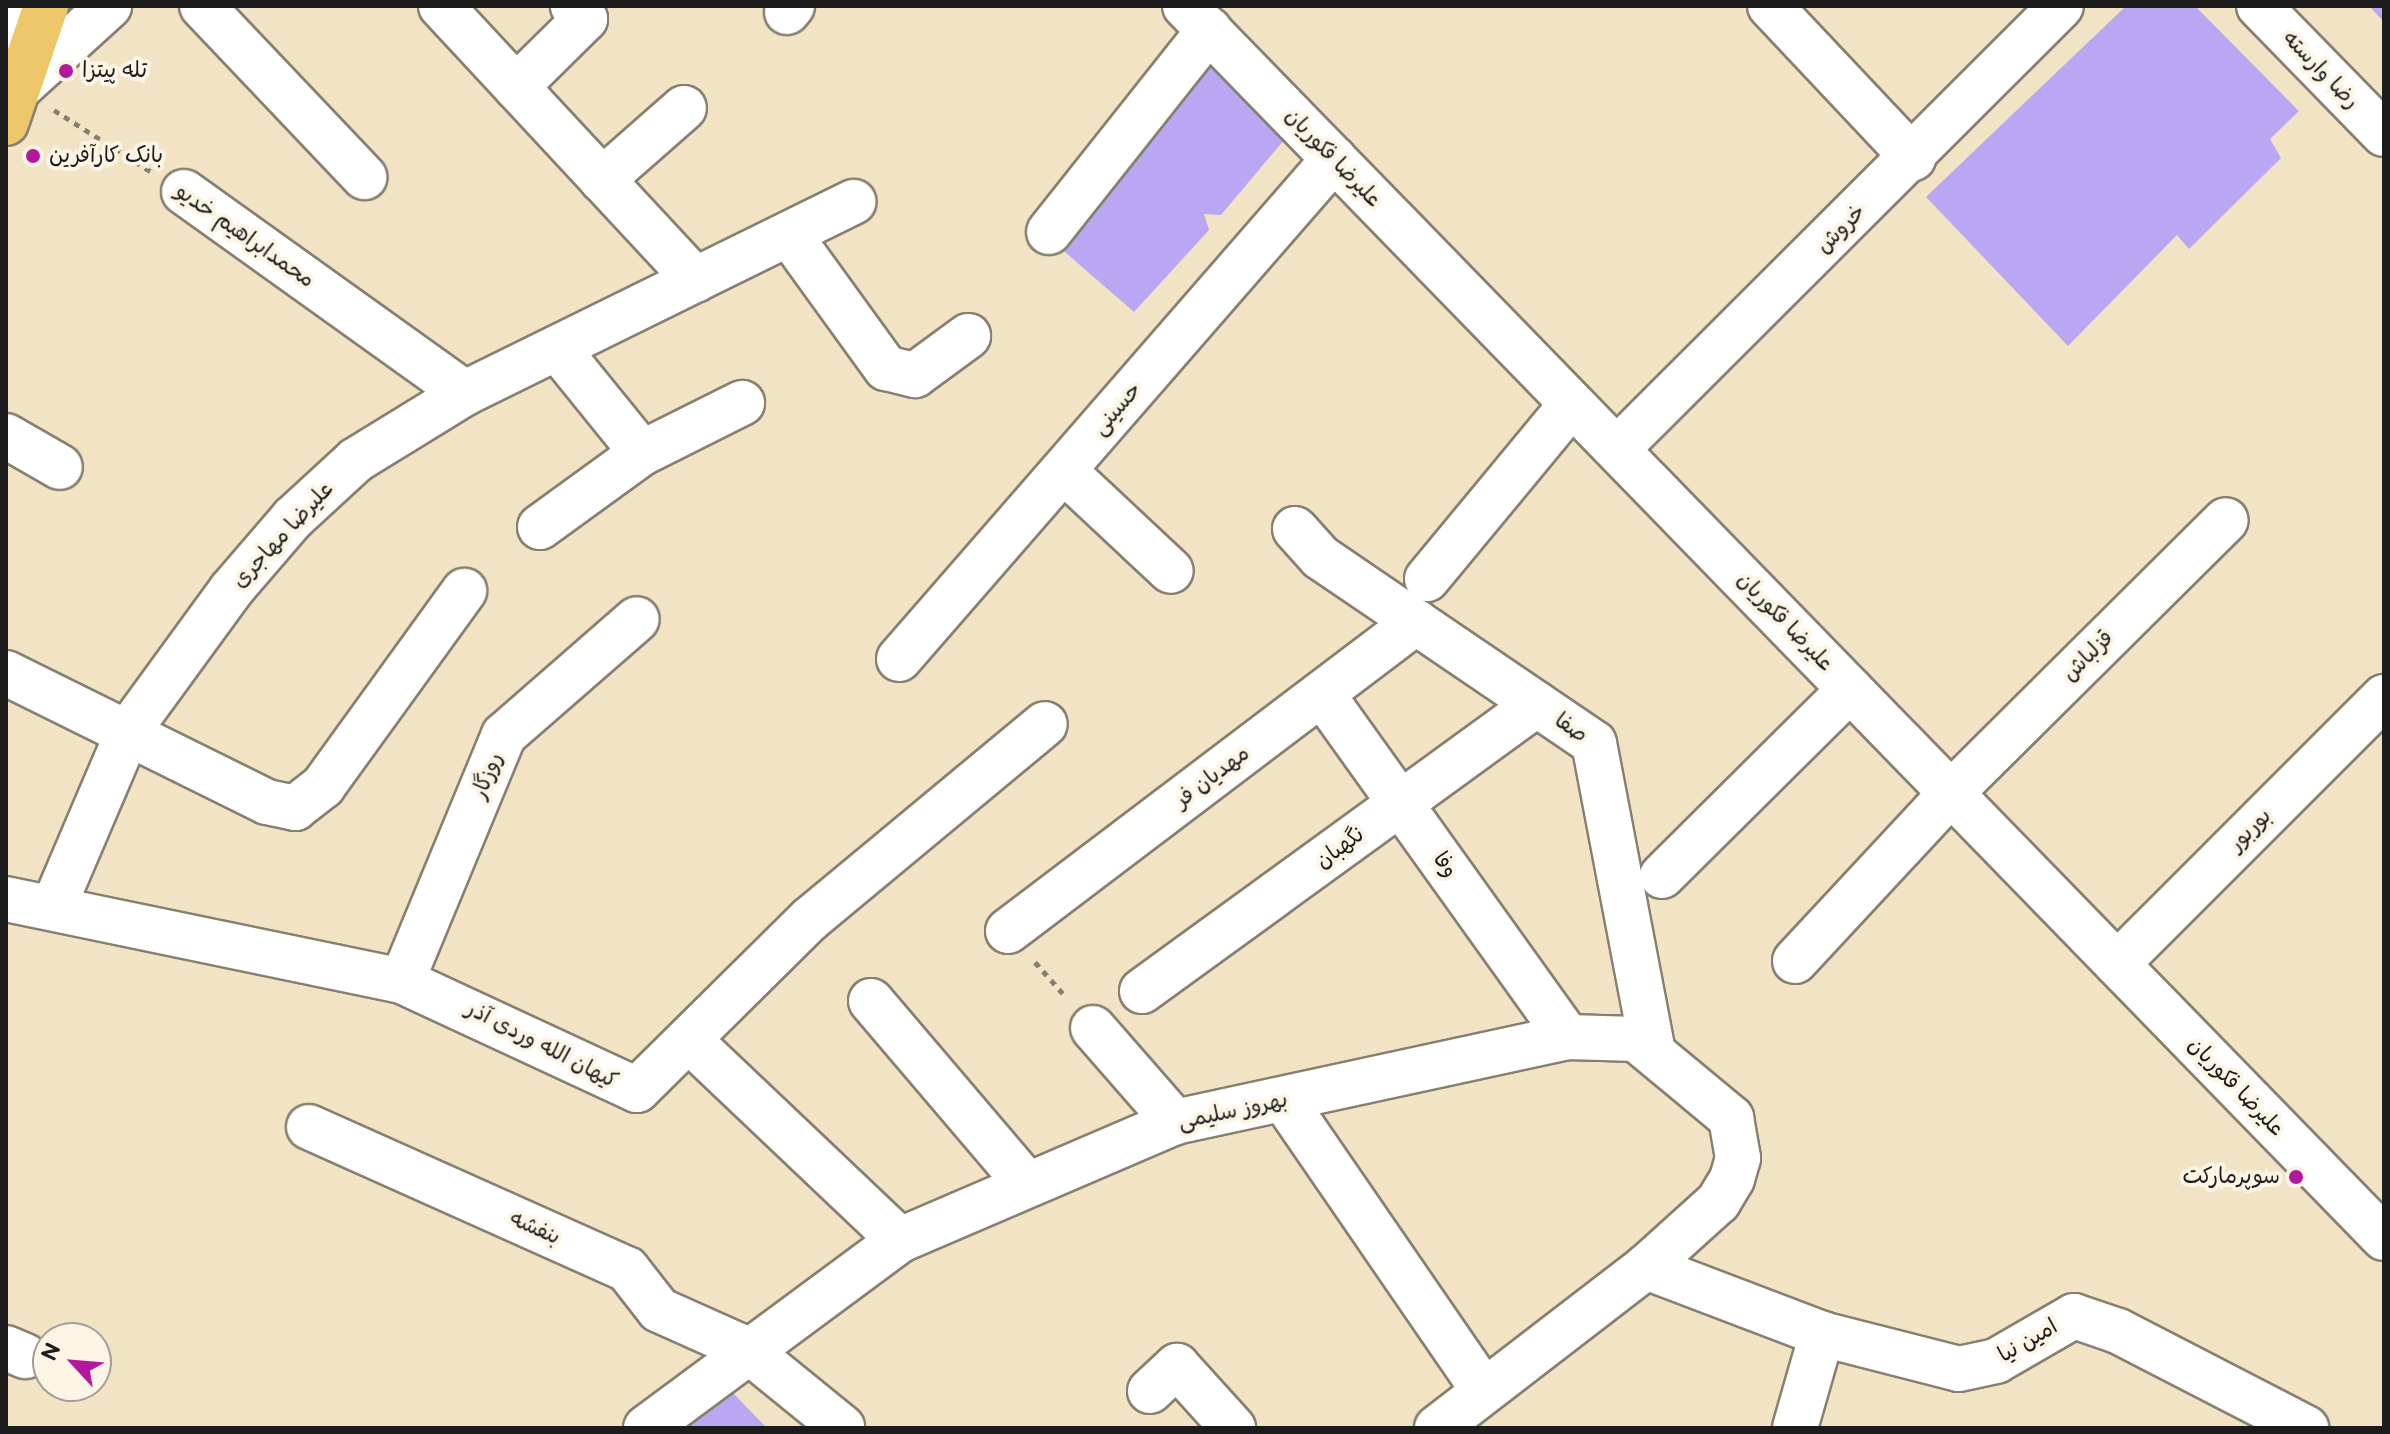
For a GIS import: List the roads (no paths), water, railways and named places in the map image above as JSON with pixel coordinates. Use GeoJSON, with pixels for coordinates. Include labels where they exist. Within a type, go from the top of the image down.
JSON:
{"type":"FeatureCollection","features":[{"type":"Feature","properties":{"kind":"main road"},"geometry":{"type":"LineString","coordinates":[[13,106],[46,6]]}},
{"type":"Feature","properties":{"kind":"street"},"geometry":{"type":"LineString","coordinates":[[11,6],[13,106]]}},
{"type":"Feature","properties":{"kind":"street"},"geometry":{"type":"LineString","coordinates":[[13,106],[109,6]]}},
{"type":"Feature","properties":{"kind":"street"},"geometry":{"type":"LineString","coordinates":[[202,6],[364,177]]}},
{"type":"Feature","properties":{"kind":"street"},"geometry":{"type":"LineString","coordinates":[[441,6],[696,280]]}},
{"type":"Feature","properties":{"kind":"street"},"geometry":{"type":"LineString","coordinates":[[516,87],[585,19],[573,6]]}},
{"type":"Feature","properties":{"kind":"street"},"geometry":{"type":"LineString","coordinates":[[1770,6],[1913,158]]}},
{"type":"Feature","properties":{"kind":"street","name":"خروش"},"geometry":{"type":"LineString","coordinates":[[1617,449],[1913,158],[2061,6]]}},
{"type":"Feature","properties":{"kind":"street","name":"رضا وارسته"},"geometry":{"type":"LineString","coordinates":[[2259,6],[2384,134]]}},
{"type":"Feature","properties":{"kind":"street"},"geometry":{"type":"LineString","coordinates":[[1049,232],[1197,18]]}},
{"type":"Feature","properties":{"kind":"street","name":"علیرضا فکوریان"},"geometry":{"type":"LineString","coordinates":[[1197,18],[2384,1238]]}},
{"type":"Feature","properties":{"kind":"street"},"geometry":{"type":"LineString","coordinates":[[602,180],[684,108]]}},
{"type":"Feature","properties":{"kind":"street","name":"حسینی"},"geometry":{"type":"LineString","coordinates":[[899,659],[1334,159]]}},
{"type":"Feature","properties":{"kind":"street","name":"محمدابراهیم خدیو"},"geometry":{"type":"LineString","coordinates":[[184,192],[465,393]]}},
{"type":"Feature","properties":{"kind":"street","name":"علیرضا مهاجری"},"geometry":{"type":"LineString","coordinates":[[53,908],[129,730],[293,518],[356,460],[465,393],[791,237],[854,202]]}},
{"type":"Feature","properties":{"kind":"street"},"geometry":{"type":"LineString","coordinates":[[791,237],[886,368],[915,375],[968,336]]}},
{"type":"Feature","properties":{"kind":"street"},"geometry":{"type":"LineString","coordinates":[[557,348],[642,453]]}},
{"type":"Feature","properties":{"kind":"street"},"geometry":{"type":"LineString","coordinates":[[540,527],[642,453],[742,403]]}},
{"type":"Feature","properties":{"kind":"street"},"geometry":{"type":"LineString","coordinates":[[1427,579],[1572,404]]}},
{"type":"Feature","properties":{"kind":"street"},"geometry":{"type":"LineString","coordinates":[[6,436],[60,467]]}},
{"type":"Feature","properties":{"kind":"street"},"geometry":{"type":"LineString","coordinates":[[1064,471],[1171,571]]}},
{"type":"Feature","properties":{"kind":"street","name":"قزلباش"},"geometry":{"type":"LineString","coordinates":[[1795,961],[1951,793],[2226,520]]}},
{"type":"Feature","properties":{"kind":"street","name":"صفا"},"geometry":{"type":"LineString","coordinates":[[1295,529],[1320,557],[1594,743],[1653,1051]]}},
{"type":"Feature","properties":{"kind":"street"},"geometry":{"type":"LineString","coordinates":[[6,673],[129,730],[283,808],[311,800],[323,786],[464,591]]}},
{"type":"Feature","properties":{"kind":"street","name":"روزگار"},"geometry":{"type":"LineString","coordinates":[[402,981],[504,735],[637,619]]}},
{"type":"Feature","properties":{"kind":"street","name":"مهدیان فر"},"geometry":{"type":"LineString","coordinates":[[1008,931],[1416,622]]}},
{"type":"Feature","properties":{"kind":"street"},"geometry":{"type":"LineString","coordinates":[[1662,876],[1850,689]]}},
{"type":"Feature","properties":{"kind":"street","name":"وفا"},"geometry":{"type":"LineString","coordinates":[[1322,694],[1568,1037]]}},
{"type":"Feature","properties":{"kind":"street","name":"بوربور"},"geometry":{"type":"LineString","coordinates":[[2117,964],[2384,697]]}},
{"type":"Feature","properties":{"kind":"street","name":"نگهبان"},"geometry":{"type":"LineString","coordinates":[[1142,991],[1537,704]]}},
{"type":"Feature","properties":{"kind":"street","name":"کیهان الله وردی آذر"},"geometry":{"type":"LineString","coordinates":[[6,899],[402,981],[473,1008],[617,1087],[650,1084],[810,919],[1045,724]]}},
{"type":"Feature","properties":{"kind":"street"},"geometry":{"type":"LineString","coordinates":[[871,1001],[1027,1184]]}},
{"type":"Feature","properties":{"kind":"street"},"geometry":{"type":"LineString","coordinates":[[1093,1028],[1175,1122]]}},
{"type":"Feature","properties":{"kind":"street","name":"بهروز سلیمی"},"geometry":{"type":"LineString","coordinates":[[646,1428],[746,1349],[900,1240],[1027,1184],[1175,1122],[1568,1037],[1626,1036],[1653,1051],[1721,1108],[1737,1133],[1735,1168],[1718,1202],[1646,1267]]}},
{"type":"Feature","properties":{"kind":"street"},"geometry":{"type":"LineString","coordinates":[[691,1042],[900,1240]]}},
{"type":"Feature","properties":{"kind":"street"},"geometry":{"type":"LineString","coordinates":[[1284,1100],[1482,1388]]}},
{"type":"Feature","properties":{"kind":"street","name":"بنفشه"},"geometry":{"type":"LineString","coordinates":[[309,1127],[627,1269],[659,1310],[746,1349],[842,1427]]}},
{"type":"Feature","properties":{"kind":"street"},"geometry":{"type":"LineString","coordinates":[[1437,1428],[1482,1388],[1646,1267]]}},
{"type":"Feature","properties":{"kind":"street","name":"امین نیا"},"geometry":{"type":"LineString","coordinates":[[1646,1267],[1822,1334],[1976,1368],[2074,1316],[2118,1331],[2306,1428]]}},
{"type":"Feature","properties":{"kind":"street"},"geometry":{"type":"LineString","coordinates":[[1795,1428],[1822,1334]]}},
{"type":"Feature","properties":{"kind":"street"},"geometry":{"type":"LineString","coordinates":[[1150,1391],[1177,1366],[1233,1428]]}},
{"type":"Feature","properties":{"kind":"place","name":"تله پیتزا"},"geometry":{"type":"Point","coordinates":[66,71]}},
{"type":"Feature","properties":{"kind":"place","name":"بانک کارآفرین"},"geometry":{"type":"Point","coordinates":[33,156]}},
{"type":"Feature","properties":{"kind":"place","name":"سوپرمارکت"},"geometry":{"type":"Point","coordinates":[2296,1177]}}]}
